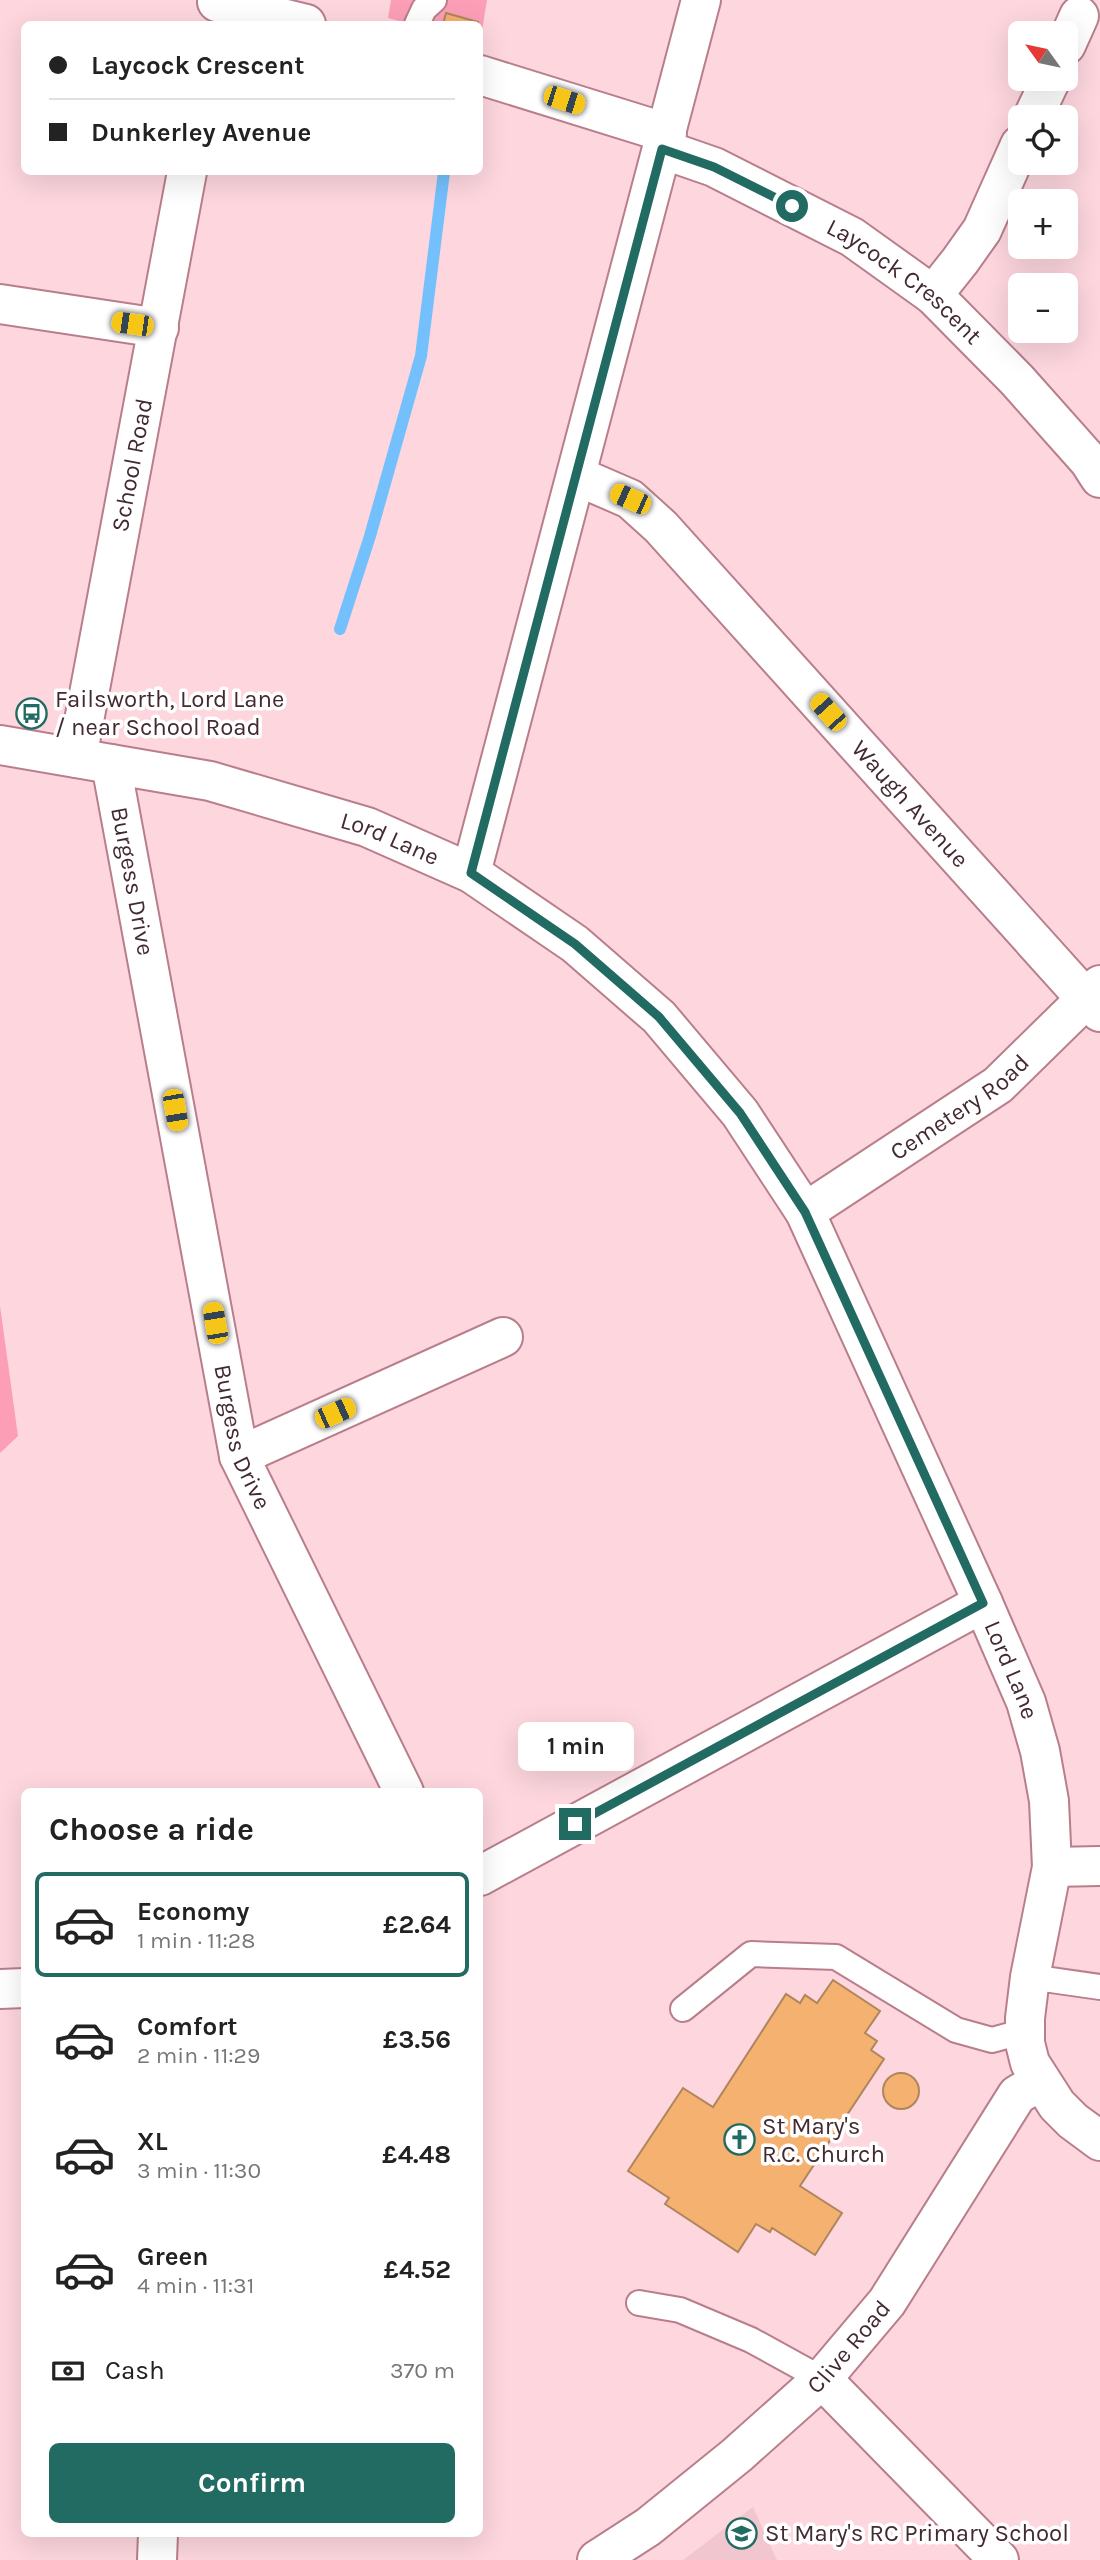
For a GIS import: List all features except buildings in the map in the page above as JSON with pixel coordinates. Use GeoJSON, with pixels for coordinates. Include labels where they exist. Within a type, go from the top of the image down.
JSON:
{"type":"FeatureCollection","features":[{"type":"Feature","properties":{"kind":"street"},"geometry":{"type":"LineString","coordinates":[[471,873],[701,0]]}},
{"type":"Feature","properties":{"kind":"street"},"geometry":{"type":"LineString","coordinates":[[215,9],[288,21]]}},
{"type":"Feature","properties":{"kind":"street","name":"Laycock Crescent"},"geometry":{"type":"LineString","coordinates":[[483,76],[665,141],[852,236],[933,295],[1017,380],[1100,478]]}},
{"type":"Feature","properties":{"kind":"street"},"geometry":{"type":"LineString","coordinates":[[933,295],[982,230],[1008,172]]}},
{"type":"Feature","properties":{"kind":"street","name":"School Road"},"geometry":{"type":"LineString","coordinates":[[94,761],[159,328],[186,175]]}},
{"type":"Feature","properties":{"kind":"street"},"geometry":{"type":"LineString","coordinates":[[0,304],[159,328]]}},
{"type":"Feature","properties":{"kind":"street","name":"Waugh Avenue"},"geometry":{"type":"LineString","coordinates":[[577,476],[630,499],[662,527],[1095,999]]}},
{"type":"Feature","properties":{"kind":"street","name":"Lord Lane"},"geometry":{"type":"LineString","coordinates":[[0,745],[210,781],[367,827],[471,873],[575,944],[659,1017],[740,1113],[805,1212],[1026,1702],[1040,1751],[1049,1801],[1052,1867],[1030,1977],[1025,2031],[1030,2063],[1040,2081],[1065,2113],[1100,2141]]}},
{"type":"Feature","properties":{"kind":"street","name":"Burgess Drive"},"geometry":{"type":"LineString","coordinates":[[94,761],[239,1457],[402,1788]]}},
{"type":"Feature","properties":{"kind":"street","name":"Cemetery Road"},"geometry":{"type":"LineString","coordinates":[[805,1212],[998,1085],[1095,999]]}},
{"type":"Feature","properties":{"kind":"street"},"geometry":{"type":"LineString","coordinates":[[239,1457],[503,1337]]}},
{"type":"Feature","properties":{"kind":"street"},"geometry":{"type":"LineString","coordinates":[[483,1874],[983,1603]]}},
{"type":"Feature","properties":{"kind":"street"},"geometry":{"type":"LineString","coordinates":[[1052,1867],[1100,1866]]}},
{"type":"Feature","properties":{"kind":"street"},"geometry":{"type":"LineString","coordinates":[[0,1989],[21,1988]]}},
{"type":"Feature","properties":{"kind":"street","name":"Clive Road"},"geometry":{"type":"LineString","coordinates":[[597,2560],[648,2527],[727,2463],[822,2379],[887,2302],[1017,2095],[1040,2081]]}},
{"type":"Feature","properties":{"kind":"street"},"geometry":{"type":"LineString","coordinates":[[822,2379],[999,2560]]}},
{"type":"Feature","properties":{"kind":"street"},"geometry":{"type":"LineString","coordinates":[[157,2560],[158,2537]]}},
{"type":"Feature","properties":{"kind":"lane"},"geometry":{"type":"LineString","coordinates":[[418,21],[424,9],[434,0]]}},
{"type":"Feature","properties":{"kind":"lane"},"geometry":{"type":"LineString","coordinates":[[683,2009],[751,1954],[836,1957],[956,2031],[992,2040],[1025,2031]]}},
{"type":"Feature","properties":{"kind":"lane"},"geometry":{"type":"LineString","coordinates":[[1030,1977],[1100,1987]]}},
{"type":"Feature","properties":{"kind":"lane"},"geometry":{"type":"LineString","coordinates":[[639,2303],[680,2310],[751,2340],[822,2379]]}},
{"type":"Feature","properties":{"kind":"shaded area"},"geometry":{"type":"Polygon","coordinates":[[[391,0],[487,0],[483,25],[483,21],[399,21],[388,18],[391,0]]]}},
{"type":"Feature","properties":{"kind":"shaded area"},"geometry":{"type":"Polygon","coordinates":[[[0,1306],[18,1436],[0,1453],[0,1306]]]}},
{"type":"Feature","properties":{"kind":"shaded area","name":"St Mary's RC Primary School"},"geometry":{"type":"Polygon","coordinates":[[[753,2507],[777,2560],[683,2560],[753,2507]]]}},
{"type":"Feature","properties":{"kind":"waterway"},"geometry":{"type":"LineString","coordinates":[[340,629],[370,536],[421,356],[444,175]]}},
{"type":"Feature","properties":{"kind":"place","name":"Failsworth, Lord Lane / near School Road"},"geometry":{"type":"Point","coordinates":[32,713]}},
{"type":"Feature","properties":{"kind":"place","name":"St Mary's R.C. Church"},"geometry":{"type":"Point","coordinates":[739,2140]}},
{"type":"Feature","properties":{"kind":"place","name":"St Mary's RC Primary School"},"geometry":{"type":"Point","coordinates":[742,2533]}},
{"type":"Feature","properties":{"kind":"route"},"geometry":{"type":"LineString","coordinates":[[575,1824],[983,1603],[805,1212],[740,1113],[659,1017],[575,944],[471,873],[662,149],[714,167],[792,206]]}}]}
